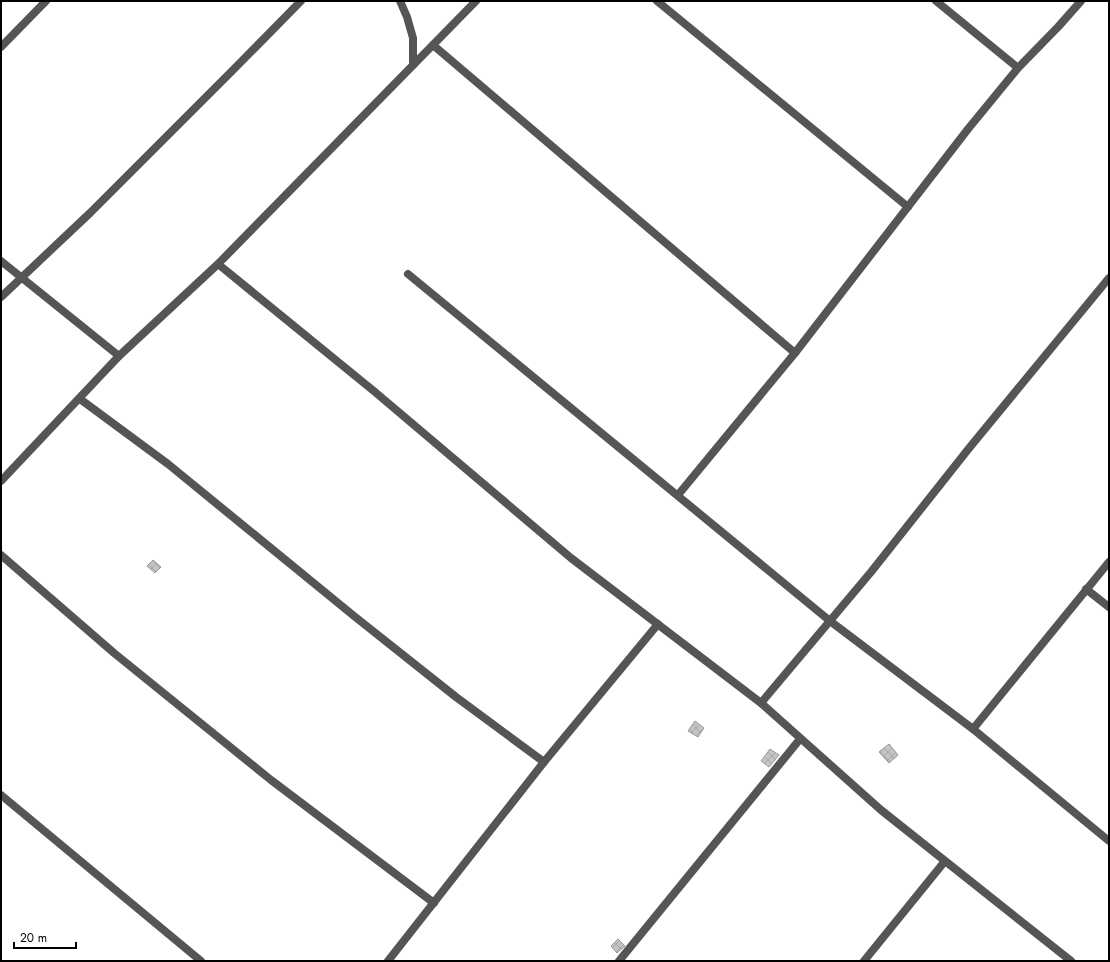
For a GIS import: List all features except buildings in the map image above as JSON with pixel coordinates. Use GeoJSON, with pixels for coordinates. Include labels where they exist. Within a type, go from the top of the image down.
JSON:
{"type":"FeatureCollection","features":[{"type":"Feature","properties":{"kind":"street"},"geometry":{"type":"LineString","coordinates":[[1,47],[46,1]]}},
{"type":"Feature","properties":{"kind":"street"},"geometry":{"type":"LineString","coordinates":[[1,297],[95,207],[301,1]]}},
{"type":"Feature","properties":{"kind":"street"},"geometry":{"type":"LineString","coordinates":[[400,1],[407,17],[413,38],[413,65]]}},
{"type":"Feature","properties":{"kind":"street"},"geometry":{"type":"LineString","coordinates":[[1,481],[120,356],[218,264],[476,1]]}},
{"type":"Feature","properties":{"kind":"street"},"geometry":{"type":"LineString","coordinates":[[657,1],[908,207]]}},
{"type":"Feature","properties":{"kind":"street"},"geometry":{"type":"LineString","coordinates":[[936,1],[1018,68]]}},
{"type":"Feature","properties":{"kind":"street"},"geometry":{"type":"LineString","coordinates":[[678,495],[794,353],[968,128],[1018,68],[1081,1]]}},
{"type":"Feature","properties":{"kind":"street"},"geometry":{"type":"LineString","coordinates":[[433,45],[794,353]]}},
{"type":"Feature","properties":{"kind":"street"},"geometry":{"type":"LineString","coordinates":[[1,261],[120,356]]}},
{"type":"Feature","properties":{"kind":"street"},"geometry":{"type":"LineString","coordinates":[[218,264],[375,392],[571,558],[761,703],[881,810],[1071,961]]}},
{"type":"Feature","properties":{"kind":"street"},"geometry":{"type":"LineString","coordinates":[[408,274],[830,621],[973,729],[1109,841]]}},
{"type":"Feature","properties":{"kind":"street"},"geometry":{"type":"LineString","coordinates":[[761,703],[830,621],[1109,278]]}},
{"type":"Feature","properties":{"kind":"street"},"geometry":{"type":"LineString","coordinates":[[80,399],[168,464],[432,678],[544,762]]}},
{"type":"Feature","properties":{"kind":"street"},"geometry":{"type":"LineString","coordinates":[[1,555],[114,652],[271,780],[434,903]]}},
{"type":"Feature","properties":{"kind":"street"},"geometry":{"type":"LineString","coordinates":[[973,729],[1109,562]]}},
{"type":"Feature","properties":{"kind":"street"},"geometry":{"type":"LineString","coordinates":[[1086,589],[1109,607]]}},
{"type":"Feature","properties":{"kind":"street"},"geometry":{"type":"LineString","coordinates":[[388,961],[544,762],[658,624]]}},
{"type":"Feature","properties":{"kind":"street"},"geometry":{"type":"LineString","coordinates":[[619,961],[800,739]]}},
{"type":"Feature","properties":{"kind":"street"},"geometry":{"type":"LineString","coordinates":[[1,795],[201,961]]}},
{"type":"Feature","properties":{"kind":"street"},"geometry":{"type":"LineString","coordinates":[[864,961],[945,861]]}}]}
